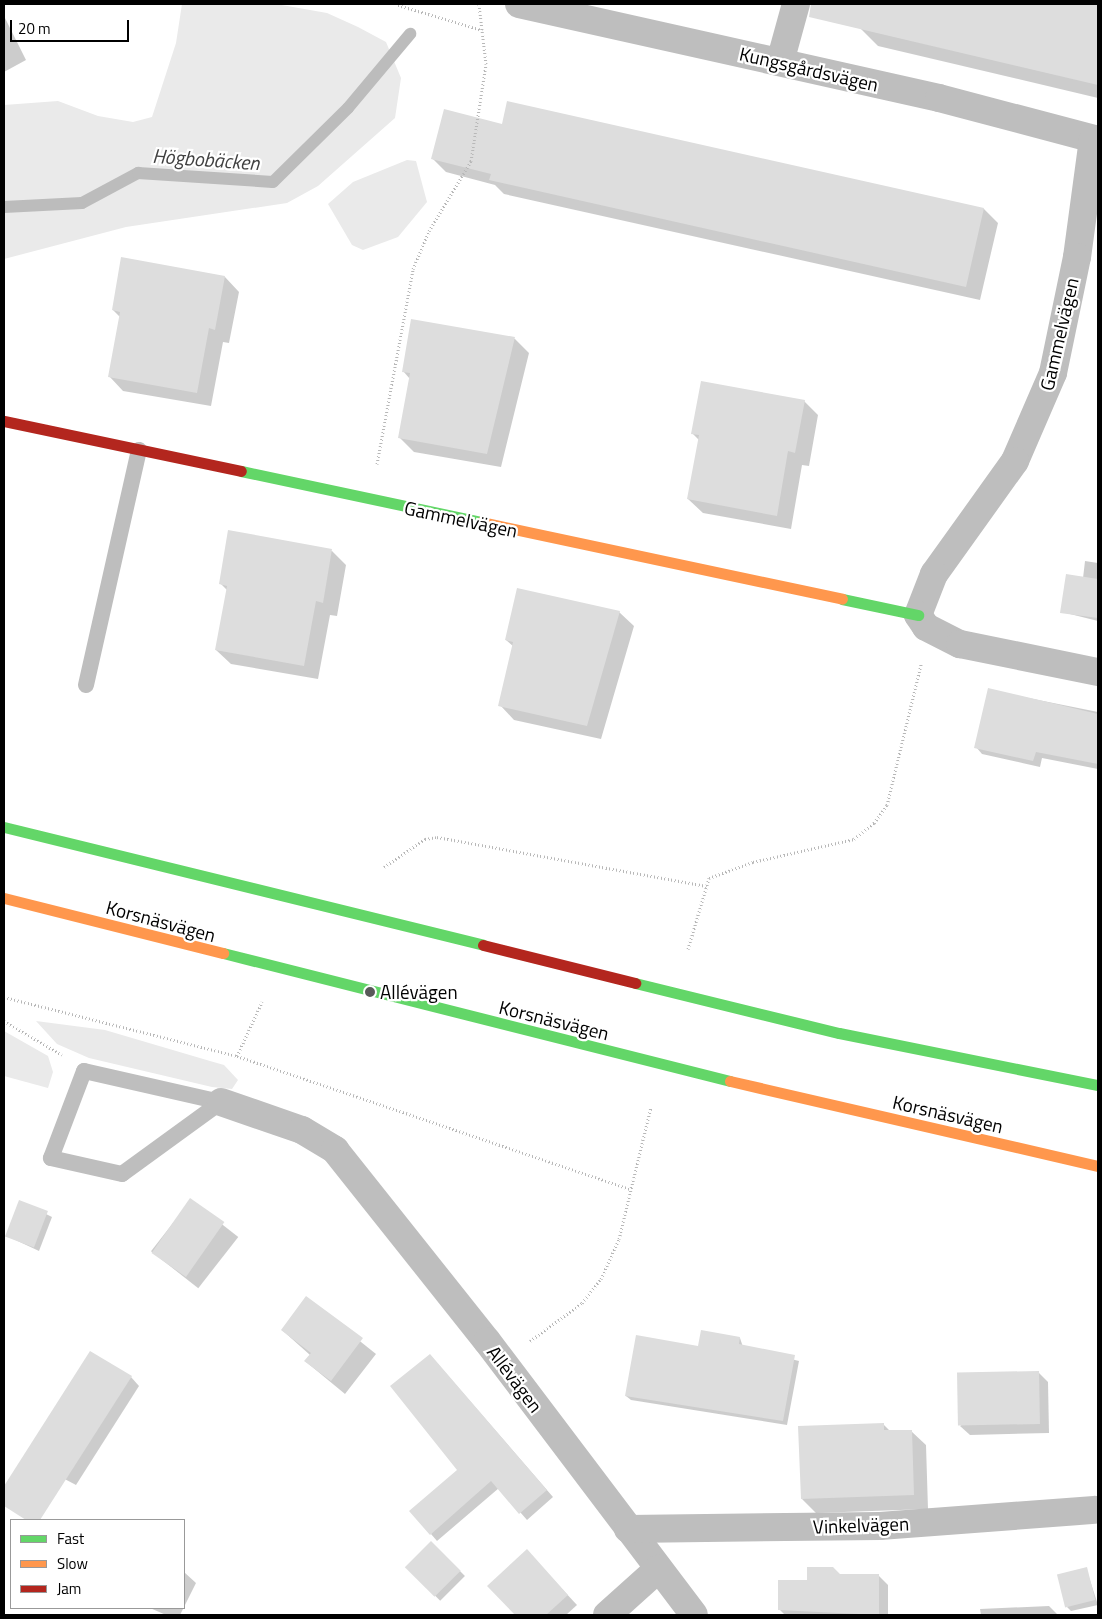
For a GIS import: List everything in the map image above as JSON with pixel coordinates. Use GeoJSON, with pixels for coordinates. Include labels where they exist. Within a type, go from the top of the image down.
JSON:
{"type":"FeatureCollection","features":[{"type":"Feature","properties":{"kind":"main road","name":"Gammelvägen"},"geometry":{"type":"LineString","coordinates":[[4,421],[371,499],[922,621]]}},
{"type":"Feature","properties":{"kind":"main road"},"geometry":{"type":"LineString","coordinates":[[4,827],[839,1033],[1098,1085]]}},
{"type":"Feature","properties":{"kind":"main road","name":"Korsnäsvägen"},"geometry":{"type":"LineString","coordinates":[[4,898],[699,1074],[1098,1166]]}},
{"type":"Feature","properties":{"kind":"street","name":"Kungsgårdsvägen"},"geometry":{"type":"LineString","coordinates":[[519,4],[780,62],[1096,139]]}},
{"type":"Feature","properties":{"kind":"street"},"geometry":{"type":"LineString","coordinates":[[780,62],[796,4]]}},
{"type":"Feature","properties":{"kind":"street","name":"Gammelvägen"},"geometry":{"type":"LineString","coordinates":[[1096,139],[1077,257],[1050,383],[1015,461],[934,574],[922,621],[960,644],[1098,672]]}},
{"type":"Feature","properties":{"kind":"street","name":"Allévägen"},"geometry":{"type":"LineString","coordinates":[[221,1102],[302,1130],[335,1150],[497,1356],[694,1615]]}},
{"type":"Feature","properties":{"kind":"street","name":"Vinkelvägen"},"geometry":{"type":"LineString","coordinates":[[628,1529],[880,1526],[1094,1510]]}},
{"type":"Feature","properties":{"kind":"street"},"geometry":{"type":"LineString","coordinates":[[607,1615],[658,1569]]}},
{"type":"Feature","properties":{"kind":"lane"},"geometry":{"type":"LineString","coordinates":[[86,685],[140,450]]}},
{"type":"Feature","properties":{"kind":"lane"},"geometry":{"type":"LineString","coordinates":[[84,1072],[221,1102],[122,1174],[51,1158],[84,1072]]}},
{"type":"Feature","properties":{"kind":"path"},"geometry":{"type":"LineString","coordinates":[[371,499],[413,269],[429,231],[471,161],[486,64],[479,4]]}},
{"type":"Feature","properties":{"kind":"path"},"geometry":{"type":"LineString","coordinates":[[398,5],[482,30]]}},
{"type":"Feature","properties":{"kind":"path"},"geometry":{"type":"LineString","coordinates":[[688,949],[709,878],[752,862],[854,839],[874,823],[887,805],[918,688],[922,621]]}},
{"type":"Feature","properties":{"kind":"path"},"geometry":{"type":"LineString","coordinates":[[384,867],[425,839],[437,837],[707,886]]}},
{"type":"Feature","properties":{"kind":"path"},"geometry":{"type":"LineString","coordinates":[[4,998],[237,1056],[631,1189]]}},
{"type":"Feature","properties":{"kind":"path"},"geometry":{"type":"LineString","coordinates":[[237,1056],[262,1002]]}},
{"type":"Feature","properties":{"kind":"path"},"geometry":{"type":"LineString","coordinates":[[4,1020],[84,1072]]}},
{"type":"Feature","properties":{"kind":"path"},"geometry":{"type":"LineString","coordinates":[[497,1356],[541,1336],[582,1303],[601,1279],[619,1239],[651,1107]]}},
{"type":"Feature","properties":{"kind":"shaded area"},"geometry":{"type":"Polygon","coordinates":[[[182,4],[276,4],[327,13],[358,27],[386,42],[401,78],[395,118],[318,186],[287,203],[126,227],[4,259],[4,105],[58,101],[98,116],[133,122],[152,117],[176,43],[182,4]]]}},
{"type":"Feature","properties":{"kind":"shaded area"},"geometry":{"type":"Polygon","coordinates":[[[407,160],[416,161],[427,202],[398,237],[363,250],[352,245],[328,204],[353,182],[407,160]]]}},
{"type":"Feature","properties":{"kind":"shaded area"},"geometry":{"type":"Polygon","coordinates":[[[36,1021],[105,1030],[224,1065],[238,1080],[232,1089],[212,1087],[89,1058],[57,1044],[36,1021]]]}},
{"type":"Feature","properties":{"kind":"shaded area"},"geometry":{"type":"Polygon","coordinates":[[[4,1031],[48,1056],[53,1072],[48,1088],[4,1076],[4,1031]]]}},
{"type":"Feature","properties":{"kind":"building"},"geometry":{"type":"Polygon","coordinates":[[[811,4],[1098,4],[1098,85],[809,17],[811,4]]]}},
{"type":"Feature","properties":{"kind":"building"},"geometry":{"type":"Polygon","coordinates":[[[507,101],[984,208],[966,287],[489,180],[491,174],[431,159],[444,109],[502,124],[507,101]]]}},
{"type":"Feature","properties":{"kind":"building"},"geometry":{"type":"Polygon","coordinates":[[[121,257],[225,276],[215,330],[209,328],[197,393],[108,377],[120,312],[112,310],[121,257]]]}},
{"type":"Feature","properties":{"kind":"building"},"geometry":{"type":"Polygon","coordinates":[[[411,319],[515,337],[487,454],[398,438],[410,373],[402,372],[411,319]]]}},
{"type":"Feature","properties":{"kind":"building"},"geometry":{"type":"Polygon","coordinates":[[[701,381],[805,400],[795,453],[788,451],[777,516],[687,499],[699,435],[691,434],[701,381]]]}},
{"type":"Feature","properties":{"kind":"building"},"geometry":{"type":"Polygon","coordinates":[[[228,530],[332,549],[323,603],[316,601],[304,666],[215,650],[227,586],[219,584],[228,530]]]}},
{"type":"Feature","properties":{"kind":"building"},"geometry":{"type":"Polygon","coordinates":[[[1066,574],[1098,579],[1098,618],[1060,613],[1066,574]]]}},
{"type":"Feature","properties":{"kind":"building"},"geometry":{"type":"Polygon","coordinates":[[[517,588],[620,611],[587,726],[498,706],[513,642],[505,640],[517,588]]]}},
{"type":"Feature","properties":{"kind":"building"},"geometry":{"type":"Polygon","coordinates":[[[988,688],[1098,714],[1098,764],[1036,752],[1033,761],[974,748],[988,688]]]}},
{"type":"Feature","properties":{"kind":"building"},"geometry":{"type":"Polygon","coordinates":[[[190,1198],[224,1222],[186,1277],[152,1253],[190,1198]]]}},
{"type":"Feature","properties":{"kind":"building"},"geometry":{"type":"Polygon","coordinates":[[[19,1200],[48,1211],[34,1248],[5,1236],[19,1200]]]}},
{"type":"Feature","properties":{"kind":"building"},"geometry":{"type":"Polygon","coordinates":[[[306,1296],[363,1338],[331,1381],[304,1361],[311,1353],[281,1330],[306,1296]]]}},
{"type":"Feature","properties":{"kind":"building"},"geometry":{"type":"Polygon","coordinates":[[[701,1330],[740,1337],[739,1344],[795,1355],[783,1421],[625,1396],[636,1335],[698,1346],[701,1330]]]}},
{"type":"Feature","properties":{"kind":"building"},"geometry":{"type":"Polygon","coordinates":[[[90,1351],[132,1376],[41,1519],[24,1519],[4,1506],[4,1486],[90,1351]]]}},
{"type":"Feature","properties":{"kind":"building"},"geometry":{"type":"Polygon","coordinates":[[[430,1354],[547,1490],[519,1514],[491,1481],[430,1535],[409,1511],[457,1470],[390,1386],[430,1354]]]}},
{"type":"Feature","properties":{"kind":"building"},"geometry":{"type":"Polygon","coordinates":[[[1039,1371],[1040,1424],[958,1425],[957,1372],[1039,1371]]]}},
{"type":"Feature","properties":{"kind":"building"},"geometry":{"type":"Polygon","coordinates":[[[884,1423],[884,1430],[912,1430],[914,1495],[801,1499],[798,1426],[884,1423]]]}},
{"type":"Feature","properties":{"kind":"building"},"geometry":{"type":"Polygon","coordinates":[[[431,1541],[461,1571],[435,1597],[405,1567],[431,1541]]]}},
{"type":"Feature","properties":{"kind":"building"},"geometry":{"type":"Polygon","coordinates":[[[527,1549],[568,1595],[546,1615],[515,1615],[487,1586],[527,1549]]]}},
{"type":"Feature","properties":{"kind":"building"},"geometry":{"type":"Polygon","coordinates":[[[807,1567],[833,1567],[840,1574],[879,1574],[879,1615],[778,1610],[778,1580],[807,1580],[807,1567]]]}},
{"type":"Feature","properties":{"kind":"building"},"geometry":{"type":"Polygon","coordinates":[[[1087,1567],[1095,1600],[1065,1607],[1057,1574],[1087,1567]]]}},
{"type":"Feature","properties":{"kind":"waterway","name":"Högbobäcken"},"geometry":{"type":"LineString","coordinates":[[4,207],[82,203],[138,173],[273,182],[348,108],[410,34]]}},
{"type":"Feature","properties":{"kind":"traffic: fast"},"geometry":{"type":"LineString","coordinates":[[241,471],[481,522]]}},
{"type":"Feature","properties":{"kind":"traffic: fast"},"geometry":{"type":"LineString","coordinates":[[842,599],[918,615]]}},
{"type":"Feature","properties":{"kind":"traffic: fast"},"geometry":{"type":"LineString","coordinates":[[4,827],[483,945]]}},
{"type":"Feature","properties":{"kind":"traffic: fast"},"geometry":{"type":"LineString","coordinates":[[223,953],[730,1081]]}},
{"type":"Feature","properties":{"kind":"traffic: fast"},"geometry":{"type":"LineString","coordinates":[[635,983],[839,1033],[1098,1085]]}},
{"type":"Feature","properties":{"kind":"traffic: slow"},"geometry":{"type":"LineString","coordinates":[[481,522],[842,599]]}},
{"type":"Feature","properties":{"kind":"traffic: slow"},"geometry":{"type":"LineString","coordinates":[[4,898],[223,953]]}},
{"type":"Feature","properties":{"kind":"traffic: slow"},"geometry":{"type":"LineString","coordinates":[[730,1081],[1098,1166]]}},
{"type":"Feature","properties":{"kind":"traffic: jam"},"geometry":{"type":"LineString","coordinates":[[4,421],[241,471]]}},
{"type":"Feature","properties":{"kind":"traffic: jam"},"geometry":{"type":"LineString","coordinates":[[483,945],[635,983]]}},
{"type":"Feature","properties":{"kind":"place","name":"Allévägen"},"geometry":{"type":"Point","coordinates":[370,992]}}]}
